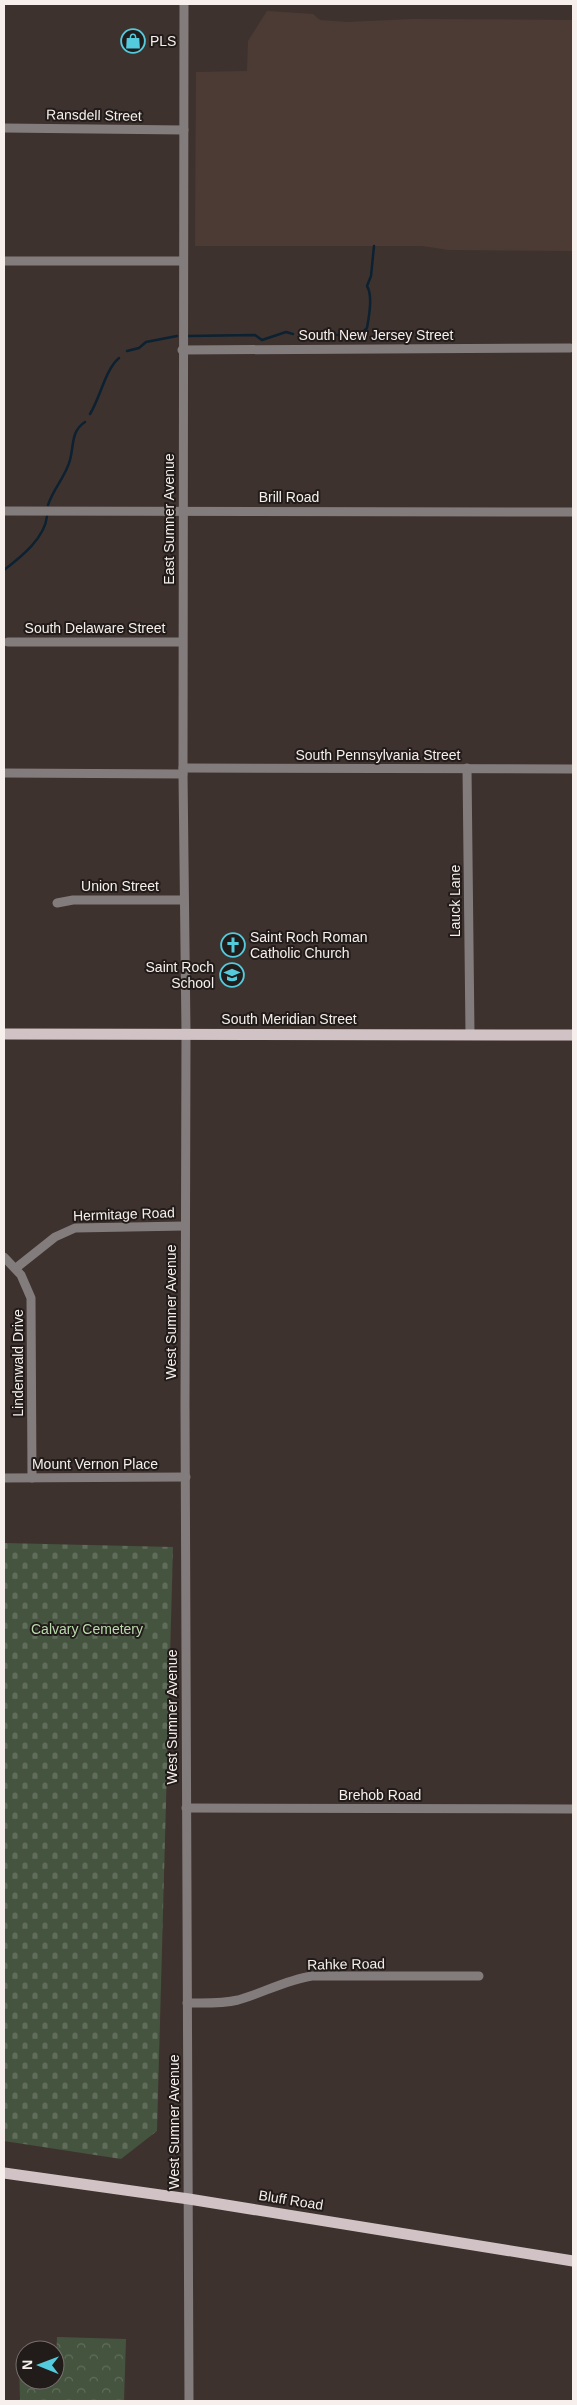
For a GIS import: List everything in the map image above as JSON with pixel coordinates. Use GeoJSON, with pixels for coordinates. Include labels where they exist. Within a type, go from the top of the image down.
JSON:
{"type":"FeatureCollection","features":[{"type":"Feature","properties":{"kind":"main road","name":"South Meridian Street"},"geometry":{"type":"LineString","coordinates":[[4,1034],[573,1035]]}},
{"type":"Feature","properties":{"kind":"main road","name":"Bluff Road"},"geometry":{"type":"LineString","coordinates":[[4,2173],[189,2199],[573,2261]]}},
{"type":"Feature","properties":{"kind":"street","name":"East Sumner Avenue"},"geometry":{"type":"LineString","coordinates":[[184,4],[182,642],[183,900],[186,1034]]}},
{"type":"Feature","properties":{"kind":"street","name":"Ransdell Street"},"geometry":{"type":"LineString","coordinates":[[4,128],[184,130]]}},
{"type":"Feature","properties":{"kind":"street"},"geometry":{"type":"LineString","coordinates":[[4,261],[182,261]]}},
{"type":"Feature","properties":{"kind":"street","name":"South New Jersey Street"},"geometry":{"type":"LineString","coordinates":[[182,350],[570,348]]}},
{"type":"Feature","properties":{"kind":"street","name":"Brill Road"},"geometry":{"type":"LineString","coordinates":[[4,510],[573,512]]}},
{"type":"Feature","properties":{"kind":"street","name":"South Delaware Street"},"geometry":{"type":"LineString","coordinates":[[8,642],[182,642]]}},
{"type":"Feature","properties":{"kind":"street","name":"South Pennsylvania Street"},"geometry":{"type":"LineString","coordinates":[[4,773],[467,768],[573,769]]}},
{"type":"Feature","properties":{"kind":"street","name":"Lauck Lane"},"geometry":{"type":"LineString","coordinates":[[467,768],[470,1034]]}},
{"type":"Feature","properties":{"kind":"street","name":"Union Street"},"geometry":{"type":"LineString","coordinates":[[57,903],[73,900],[183,900]]}},
{"type":"Feature","properties":{"kind":"street","name":"West Sumner Avenue"},"geometry":{"type":"LineString","coordinates":[[186,1034],[186,1808],[189,2401]]}},
{"type":"Feature","properties":{"kind":"street","name":"Hermitage Road"},"geometry":{"type":"LineString","coordinates":[[16,1268],[60,1234],[75,1228],[185,1226]]}},
{"type":"Feature","properties":{"kind":"street","name":"Lindenwald Drive"},"geometry":{"type":"LineString","coordinates":[[4,1257],[16,1268],[28,1290],[32,1306],[32,1478]]}},
{"type":"Feature","properties":{"kind":"street","name":"Mount Vernon Place"},"geometry":{"type":"LineString","coordinates":[[4,1478],[186,1477]]}},
{"type":"Feature","properties":{"kind":"street","name":"Brehob Road"},"geometry":{"type":"LineString","coordinates":[[186,1808],[573,1809]]}},
{"type":"Feature","properties":{"kind":"street","name":"Rahke Road"},"geometry":{"type":"LineString","coordinates":[[187,2003],[236,2000],[293,1980],[312,1976],[479,1976]]}},
{"type":"Feature","properties":{"kind":"shaded area"},"geometry":{"type":"Polygon","coordinates":[[[267,11],[313,14],[320,20],[347,22],[413,19],[573,20],[573,251],[449,250],[422,246],[195,246],[196,72],[247,71],[248,41],[267,11]]]}},
{"type":"Feature","properties":{"kind":"green space","name":"Calvary Cemetery"},"geometry":{"type":"Polygon","coordinates":[[[4,1543],[173,1547],[157,2131],[121,2159],[4,2141],[4,1543]]]}},
{"type":"Feature","properties":{"kind":"green space"},"geometry":{"type":"Polygon","coordinates":[[[57,2337],[126,2339],[124,2401],[20,2401],[20,2390],[65,2390],[65,2340],[57,2340],[57,2337]]]}},
{"type":"Feature","properties":{"kind":"waterway"},"geometry":{"type":"LineString","coordinates":[[337,335],[359,336],[367,328],[370,301],[367,286],[371,276],[374,246]]}},
{"type":"Feature","properties":{"kind":"waterway"},"geometry":{"type":"LineString","coordinates":[[188,336],[255,335],[262,340],[286,332],[293,334]]}},
{"type":"Feature","properties":{"kind":"waterway"},"geometry":{"type":"LineString","coordinates":[[305,335],[326,334]]}},
{"type":"Feature","properties":{"kind":"waterway"},"geometry":{"type":"LineString","coordinates":[[127,351],[139,348],[146,342],[177,336]]}},
{"type":"Feature","properties":{"kind":"waterway"},"geometry":{"type":"LineString","coordinates":[[90,414],[110,369],[119,358]]}},
{"type":"Feature","properties":{"kind":"waterway"},"geometry":{"type":"LineString","coordinates":[[48,505],[68,466],[75,434],[85,422]]}},
{"type":"Feature","properties":{"kind":"waterway"},"geometry":{"type":"LineString","coordinates":[[4,570],[25,553],[37,539],[42,532],[47,516]]}},
{"type":"Feature","properties":{"kind":"place","name":"PLS"},"geometry":{"type":"Point","coordinates":[133,41]}},
{"type":"Feature","properties":{"kind":"place","name":"Saint Roch Roman Catholic Church"},"geometry":{"type":"Point","coordinates":[233,945]}},
{"type":"Feature","properties":{"kind":"place","name":"Saint Roch School"},"geometry":{"type":"Point","coordinates":[232,975]}}]}
